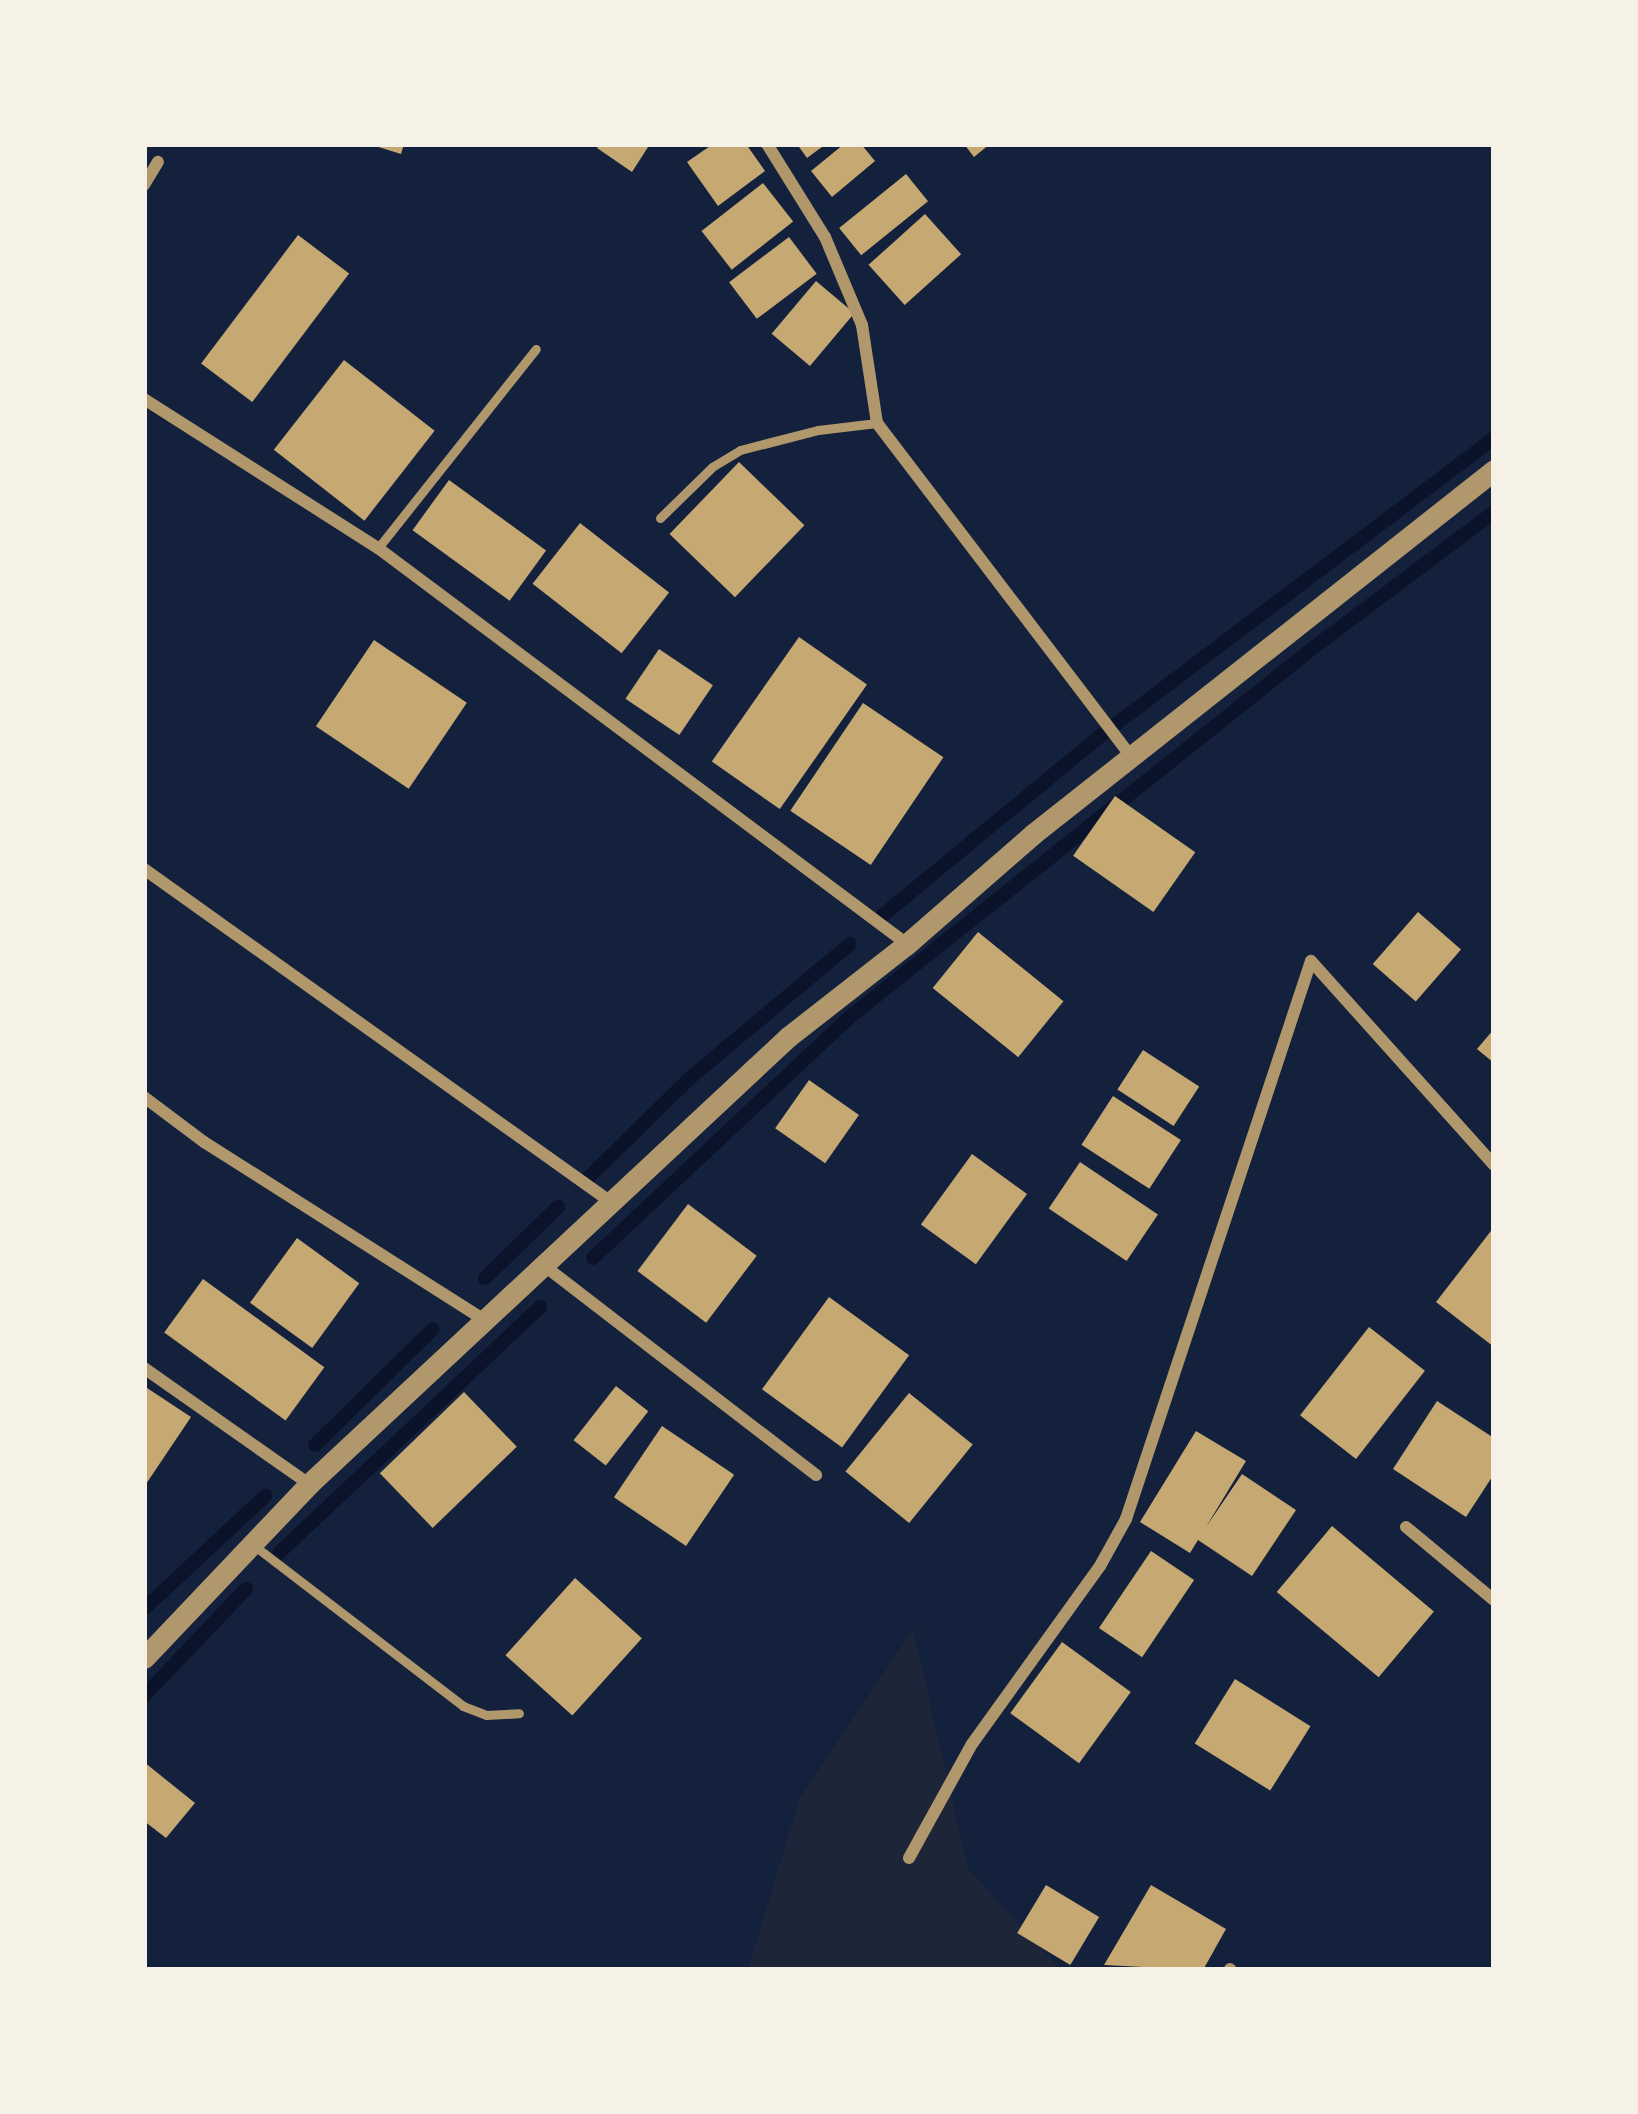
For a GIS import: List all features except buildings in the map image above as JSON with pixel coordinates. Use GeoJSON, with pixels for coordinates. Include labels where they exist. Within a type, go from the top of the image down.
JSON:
{"type":"FeatureCollection","features":[{"type":"Feature","properties":{"kind":"street"},"geometry":{"type":"LineString","coordinates":[[767,144],[825,237],[862,325],[877,423],[1132,758]]}},
{"type":"Feature","properties":{"kind":"street"},"geometry":{"type":"LineString","coordinates":[[144,185],[158,162]]}},
{"type":"Feature","properties":{"kind":"street"},"geometry":{"type":"LineString","coordinates":[[144,400],[378,548],[907,944]]}},
{"type":"Feature","properties":{"kind":"street"},"geometry":{"type":"LineString","coordinates":[[144,1658],[309,1484],[608,1200],[788,1037],[907,944],[1033,834],[1494,470]]}},
{"type":"Feature","properties":{"kind":"street"},"geometry":{"type":"LineString","coordinates":[[144,869],[608,1200]]}},
{"type":"Feature","properties":{"kind":"street"},"geometry":{"type":"LineString","coordinates":[[909,1858],[972,1744],[1100,1566],[1126,1519],[1311,961],[1494,1165]]}},
{"type":"Feature","properties":{"kind":"street"},"geometry":{"type":"LineString","coordinates":[[144,1097],[204,1142],[483,1319]]}},
{"type":"Feature","properties":{"kind":"street"},"geometry":{"type":"LineString","coordinates":[[541,1264],[816,1475]]}},
{"type":"Feature","properties":{"kind":"street"},"geometry":{"type":"LineString","coordinates":[[144,1368],[309,1484]]}},
{"type":"Feature","properties":{"kind":"street"},"geometry":{"type":"LineString","coordinates":[[1406,1527],[1494,1600]]}},
{"type":"Feature","properties":{"kind":"lane"},"geometry":{"type":"LineString","coordinates":[[378,548],[536,350]]}},
{"type":"Feature","properties":{"kind":"lane"},"geometry":{"type":"LineString","coordinates":[[660,518],[712,467],[740,450],[818,430],[877,423]]}},
{"type":"Feature","properties":{"kind":"lane"},"geometry":{"type":"LineString","coordinates":[[253,1544],[463,1706],[486,1715],[519,1713]]}},
{"type":"Feature","properties":{"kind":"shaded area"},"geometry":{"type":"Polygon","coordinates":[[[913,1629],[968,1869],[1061,1970],[748,1970],[800,1798],[913,1629]]]}},
{"type":"Feature","properties":{"kind":"waterway"},"geometry":{"type":"LineString","coordinates":[[1116,724],[1494,438]]}},
{"type":"Feature","properties":{"kind":"waterway"},"geometry":{"type":"LineString","coordinates":[[593,1258],[850,1017],[1313,648],[1494,512]]}},
{"type":"Feature","properties":{"kind":"waterway"},"geometry":{"type":"LineString","coordinates":[[883,915],[1106,731]]}},
{"type":"Feature","properties":{"kind":"waterway"},"geometry":{"type":"LineString","coordinates":[[589,1177],[689,1079],[850,944]]}},
{"type":"Feature","properties":{"kind":"waterway"},"geometry":{"type":"LineString","coordinates":[[485,1278],[558,1207]]}},
{"type":"Feature","properties":{"kind":"waterway"},"geometry":{"type":"LineString","coordinates":[[279,1553],[540,1307]]}},
{"type":"Feature","properties":{"kind":"waterway"},"geometry":{"type":"LineString","coordinates":[[315,1445],[433,1329]]}},
{"type":"Feature","properties":{"kind":"waterway"},"geometry":{"type":"LineString","coordinates":[[144,1609],[265,1496]]}},
{"type":"Feature","properties":{"kind":"waterway"},"geometry":{"type":"LineString","coordinates":[[144,1696],[246,1589]]}}]}
